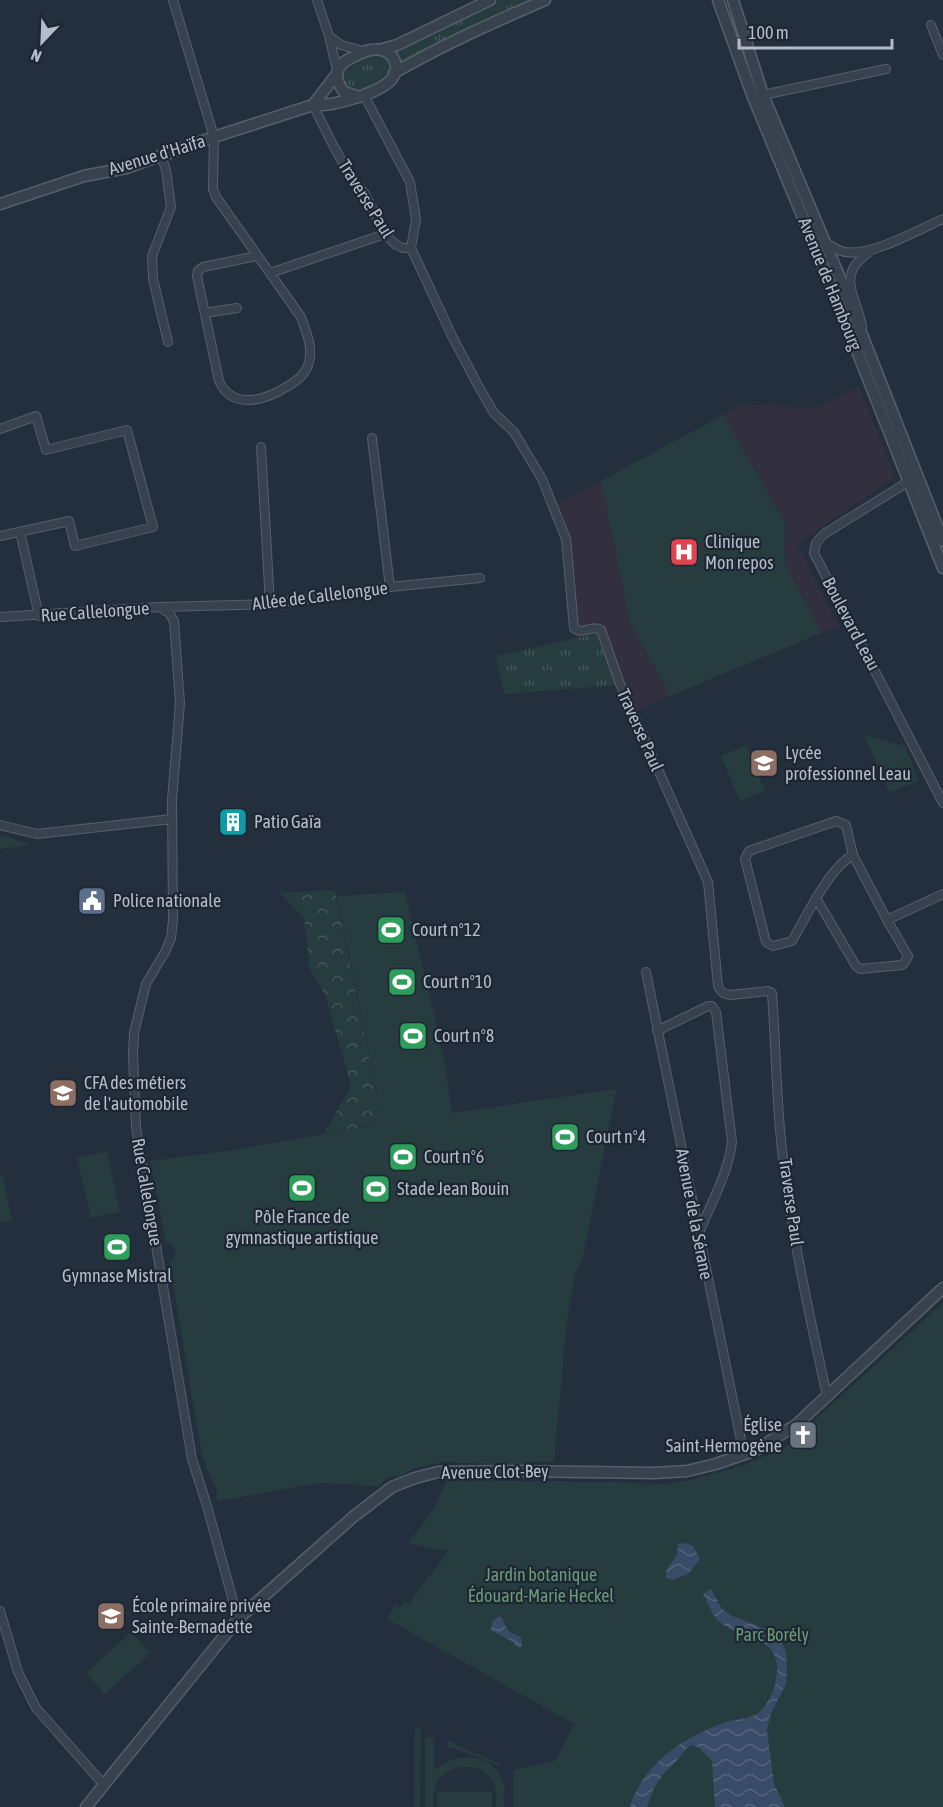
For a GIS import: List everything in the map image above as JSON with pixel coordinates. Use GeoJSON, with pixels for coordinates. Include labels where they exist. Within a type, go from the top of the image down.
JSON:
{"type":"FeatureCollection","features":[{"type":"Feature","properties":{"kind":"street"},"geometry":{"type":"LineString","coordinates":[[172,0],[214,137],[213,189],[216,197],[301,317],[309,339],[310,360],[306,371],[297,381],[276,394],[260,400],[247,400],[232,397],[223,390],[219,381],[197,276],[198,270],[203,267],[257,256]]}},
{"type":"Feature","properties":{"kind":"street"},"geometry":{"type":"LineString","coordinates":[[314,105],[337,72],[343,62],[363,51],[376,48],[388,51],[395,66],[394,73],[386,85],[362,96],[344,92],[340,86],[337,72],[329,36],[317,0]]}},
{"type":"Feature","properties":{"kind":"street"},"geometry":{"type":"LineString","coordinates":[[382,49],[397,45],[489,0]]}},
{"type":"Feature","properties":{"kind":"street"},"geometry":{"type":"LineString","coordinates":[[394,73],[502,18],[545,0]]}},
{"type":"Feature","properties":{"kind":"street","name":"Avenue de Hambourg"},"geometry":{"type":"LineString","coordinates":[[718,0],[753,97],[832,288],[943,568]]}},
{"type":"Feature","properties":{"kind":"street","name":"Avenue de Hambourg"},"geometry":{"type":"LineString","coordinates":[[732,0],[763,95],[825,242],[943,541]]}},
{"type":"Feature","properties":{"kind":"street"},"geometry":{"type":"LineString","coordinates":[[931,25],[943,55]]}},
{"type":"Feature","properties":{"kind":"street"},"geometry":{"type":"LineString","coordinates":[[329,36],[341,45],[363,51]]}},
{"type":"Feature","properties":{"kind":"street"},"geometry":{"type":"LineString","coordinates":[[763,95],[886,69]]}},
{"type":"Feature","properties":{"kind":"street"},"geometry":{"type":"LineString","coordinates":[[362,96],[410,182],[416,219],[411,248]]}},
{"type":"Feature","properties":{"kind":"street","name":"Avenue d'Haïfa"},"geometry":{"type":"LineString","coordinates":[[0,204],[84,176],[126,168],[314,105],[327,106],[362,96]]}},
{"type":"Feature","properties":{"kind":"street","name":"Traverse Paul"},"geometry":{"type":"LineString","coordinates":[[314,105],[334,147],[352,179],[365,194],[385,234],[396,245],[411,248],[453,338],[480,389],[494,413],[514,432],[542,479],[566,540],[569,595],[574,627],[576,631],[596,627],[601,630],[620,684],[708,882],[720,990],[730,995],[768,991],[772,993],[779,1117],[787,1184],[804,1296],[826,1396]]}},
{"type":"Feature","properties":{"kind":"street"},"geometry":{"type":"LineString","coordinates":[[161,155],[166,170],[171,207],[152,256],[153,279],[168,342]]}},
{"type":"Feature","properties":{"kind":"street"},"geometry":{"type":"LineString","coordinates":[[864,340],[861,316],[849,281],[856,264],[871,251],[943,219]]}},
{"type":"Feature","properties":{"kind":"street"},"geometry":{"type":"LineString","coordinates":[[270,273],[385,234]]}},
{"type":"Feature","properties":{"kind":"street"},"geometry":{"type":"LineString","coordinates":[[825,242],[842,251],[871,251]]}},
{"type":"Feature","properties":{"kind":"street"},"geometry":{"type":"LineString","coordinates":[[205,313],[237,308]]}},
{"type":"Feature","properties":{"kind":"street"},"geometry":{"type":"LineString","coordinates":[[0,429],[36,417],[46,450],[127,430],[153,527],[75,546],[69,521],[0,536]]}},
{"type":"Feature","properties":{"kind":"street"},"geometry":{"type":"LineString","coordinates":[[372,438],[390,587]]}},
{"type":"Feature","properties":{"kind":"street"},"geometry":{"type":"LineString","coordinates":[[261,447],[270,604]]}},
{"type":"Feature","properties":{"kind":"street","name":"Boulevard Leau"},"geometry":{"type":"LineString","coordinates":[[908,482],[825,534],[816,543],[814,553],[943,803]]}},
{"type":"Feature","properties":{"kind":"street"},"geometry":{"type":"LineString","coordinates":[[20,532],[39,615]]}},
{"type":"Feature","properties":{"kind":"street","name":"Allée de Callelongue"},"geometry":{"type":"LineString","coordinates":[[159,607],[270,604],[390,587],[480,578]]}},
{"type":"Feature","properties":{"kind":"street","name":"Rue Callelongue"},"geometry":{"type":"LineString","coordinates":[[0,617],[159,607],[169,613],[174,621],[180,703],[172,800],[174,904],[171,938],[146,984],[134,1033],[136,1127],[192,1459],[238,1619]]}},
{"type":"Feature","properties":{"kind":"street"},"geometry":{"type":"LineString","coordinates":[[0,825],[37,834],[172,819]]}},
{"type":"Feature","properties":{"kind":"street"},"geometry":{"type":"LineString","coordinates":[[816,898],[856,966],[861,969],[902,965],[905,962],[908,956],[853,855],[846,825],[836,821],[749,851],[745,859],[766,942],[773,946],[792,941],[816,898],[843,860],[853,855]]}},
{"type":"Feature","properties":{"kind":"street"},"geometry":{"type":"LineString","coordinates":[[887,920],[943,894]]}},
{"type":"Feature","properties":{"kind":"street","name":"Avenue de la Sérane"},"geometry":{"type":"LineString","coordinates":[[646,972],[744,1455]]}},
{"type":"Feature","properties":{"kind":"street"},"geometry":{"type":"LineString","coordinates":[[657,1031],[708,1006],[712,1006],[716,1012],[732,1142],[725,1173],[699,1233]]}},
{"type":"Feature","properties":{"kind":"street","name":"Avenue Clot-Bey"},"geometry":{"type":"LineString","coordinates":[[87,1807],[238,1619],[353,1517],[393,1487],[438,1472],[464,1470],[654,1473],[687,1471],[744,1455],[769,1444],[786,1433],[943,1288]]}},
{"type":"Feature","properties":{"kind":"street"},"geometry":{"type":"LineString","coordinates":[[0,1611],[18,1672],[36,1708],[104,1785]]}},
{"type":"Feature","properties":{"kind":"shaded area","name":"Clinique Mon repos"},"geometry":{"type":"Polygon","coordinates":[[[859,387],[895,477],[797,544],[839,626],[634,711],[603,629],[578,629],[567,535],[554,506],[698,430],[737,407],[736,404],[814,408],[859,387]]]}},
{"type":"Feature","properties":{"kind":"green space"},"geometry":{"type":"Polygon","coordinates":[[[498,0],[537,0],[403,64],[399,62],[395,52],[398,49],[498,0]]]}},
{"type":"Feature","properties":{"kind":"green space"},"geometry":{"type":"Polygon","coordinates":[[[379,53],[389,64],[388,74],[373,85],[356,91],[349,89],[343,81],[342,74],[348,64],[379,53]]]}},
{"type":"Feature","properties":{"kind":"green space"},"geometry":{"type":"Polygon","coordinates":[[[723,415],[785,522],[785,564],[821,633],[670,696],[630,622],[601,481],[723,415]]]}},
{"type":"Feature","properties":{"kind":"green space"},"geometry":{"type":"Polygon","coordinates":[[[600,633],[617,685],[504,694],[496,656],[600,633]]]}},
{"type":"Feature","properties":{"kind":"green space"},"geometry":{"type":"Polygon","coordinates":[[[864,735],[905,746],[919,781],[889,792],[864,735]]]}},
{"type":"Feature","properties":{"kind":"green space"},"geometry":{"type":"Polygon","coordinates":[[[746,745],[765,791],[740,801],[721,756],[746,745]]]}},
{"type":"Feature","properties":{"kind":"green space"},"geometry":{"type":"Polygon","coordinates":[[[0,835],[4,835],[30,845],[0,849],[0,835]]]}},
{"type":"Feature","properties":{"kind":"green space"},"geometry":{"type":"Polygon","coordinates":[[[335,890],[383,1124],[324,1134],[351,1086],[326,997],[310,969],[304,918],[280,893],[335,890]]]}},
{"type":"Feature","properties":{"kind":"green space","name":"Stade Jean Bouin"},"geometry":{"type":"Polygon","coordinates":[[[405,892],[444,1058],[452,1113],[615,1089],[616,1091],[583,1257],[575,1275],[567,1321],[554,1462],[527,1462],[527,1465],[444,1462],[418,1467],[397,1477],[392,1476],[378,1486],[320,1483],[217,1501],[217,1492],[202,1456],[169,1260],[173,1259],[176,1253],[166,1242],[150,1161],[227,1151],[383,1124],[337,896],[405,892]]]}},
{"type":"Feature","properties":{"kind":"green space"},"geometry":{"type":"Polygon","coordinates":[[[107,1152],[120,1212],[91,1218],[77,1158],[107,1152]]]}},
{"type":"Feature","properties":{"kind":"green space"},"geometry":{"type":"Polygon","coordinates":[[[0,1176],[3,1176],[12,1221],[0,1223],[0,1176]]]}},
{"type":"Feature","properties":{"kind":"green space","name":"Parc Borély"},"geometry":{"type":"Polygon","coordinates":[[[943,1303],[943,1807],[513,1807],[513,1770],[555,1761],[574,1724],[387,1619],[396,1604],[400,1607],[404,1601],[409,1604],[448,1551],[445,1548],[443,1551],[408,1543],[432,1511],[447,1480],[664,1484],[687,1481],[744,1465],[783,1449],[943,1303]]]}},
{"type":"Feature","properties":{"kind":"green space"},"geometry":{"type":"Polygon","coordinates":[[[131,1632],[151,1653],[105,1694],[86,1673],[131,1632]]]}},
{"type":"Feature","properties":{"kind":"green space"},"geometry":{"type":"Polygon","coordinates":[[[415,1728],[421,1728],[420,1807],[414,1807],[415,1728]]]}},
{"type":"Feature","properties":{"kind":"green space"},"geometry":{"type":"Polygon","coordinates":[[[425,1737],[434,1738],[434,1770],[452,1760],[462,1758],[482,1760],[491,1765],[504,1786],[504,1807],[496,1807],[496,1790],[485,1772],[467,1766],[458,1767],[442,1776],[435,1787],[434,1807],[425,1807],[425,1737]]]}},
{"type":"Feature","properties":{"kind":"green space"},"geometry":{"type":"Polygon","coordinates":[[[449,1740],[455,1745],[501,1764],[500,1766],[446,1747],[449,1740]]]}},
{"type":"Feature","properties":{"kind":"green space"},"geometry":{"type":"Polygon","coordinates":[[[437,1792],[492,1792],[492,1807],[437,1807],[437,1792]]]}},
{"type":"Feature","properties":{"kind":"water"},"geometry":{"type":"Polygon","coordinates":[[[686,1543],[693,1546],[700,1559],[688,1574],[672,1580],[666,1578],[666,1571],[677,1555],[678,1544],[686,1543]]]}},
{"type":"Feature","properties":{"kind":"water"},"geometry":{"type":"Polygon","coordinates":[[[711,1589],[722,1609],[732,1616],[768,1630],[782,1644],[786,1652],[786,1684],[771,1713],[767,1730],[774,1784],[785,1807],[715,1807],[712,1761],[699,1748],[692,1745],[664,1773],[654,1788],[647,1807],[630,1807],[644,1777],[668,1753],[681,1743],[712,1728],[755,1715],[763,1708],[772,1693],[777,1666],[772,1651],[761,1641],[732,1630],[717,1619],[703,1594],[711,1589]]]}},
{"type":"Feature","properties":{"kind":"water"},"geometry":{"type":"Polygon","coordinates":[[[499,1616],[509,1631],[521,1637],[522,1646],[520,1648],[490,1630],[492,1622],[499,1616]]]}},
{"type":"Feature","properties":{"kind":"place","name":"Clinique Mon repos"},"geometry":{"type":"Point","coordinates":[684,552]}},
{"type":"Feature","properties":{"kind":"place","name":"Lycée professionnel Leau"},"geometry":{"type":"Point","coordinates":[764,763]}},
{"type":"Feature","properties":{"kind":"place","name":"Patio Gaïa"},"geometry":{"type":"Point","coordinates":[233,822]}},
{"type":"Feature","properties":{"kind":"place","name":"Police nationale"},"geometry":{"type":"Point","coordinates":[92,901]}},
{"type":"Feature","properties":{"kind":"place","name":"Court n°12"},"geometry":{"type":"Point","coordinates":[391,930]}},
{"type":"Feature","properties":{"kind":"place","name":"Court n°10"},"geometry":{"type":"Point","coordinates":[402,982]}},
{"type":"Feature","properties":{"kind":"place","name":"Court n°8"},"geometry":{"type":"Point","coordinates":[413,1036]}},
{"type":"Feature","properties":{"kind":"place","name":"CFA des métiers de l'automobile"},"geometry":{"type":"Point","coordinates":[63,1093]}},
{"type":"Feature","properties":{"kind":"place","name":"Court n°4"},"geometry":{"type":"Point","coordinates":[565,1137]}},
{"type":"Feature","properties":{"kind":"place","name":"Court n°6"},"geometry":{"type":"Point","coordinates":[403,1157]}},
{"type":"Feature","properties":{"kind":"place","name":"Pôle France de gymnastique artistique"},"geometry":{"type":"Point","coordinates":[302,1188]}},
{"type":"Feature","properties":{"kind":"place","name":"Stade Jean Bouin"},"geometry":{"type":"Point","coordinates":[376,1189]}},
{"type":"Feature","properties":{"kind":"place","name":"Gymnase Mistral"},"geometry":{"type":"Point","coordinates":[117,1247]}},
{"type":"Feature","properties":{"kind":"place","name":"Église Saint-Hermogène"},"geometry":{"type":"Point","coordinates":[803,1435]}},
{"type":"Feature","properties":{"kind":"place","name":"École primaire privée Sainte-Bernadette"},"geometry":{"type":"Point","coordinates":[111,1616]}},
{"type":"Feature","properties":{"kind":"park label","name":"Jardin botanique Édouard-Marie Heckel"},"geometry":{"type":"Point","coordinates":[541,1585]}}]}
